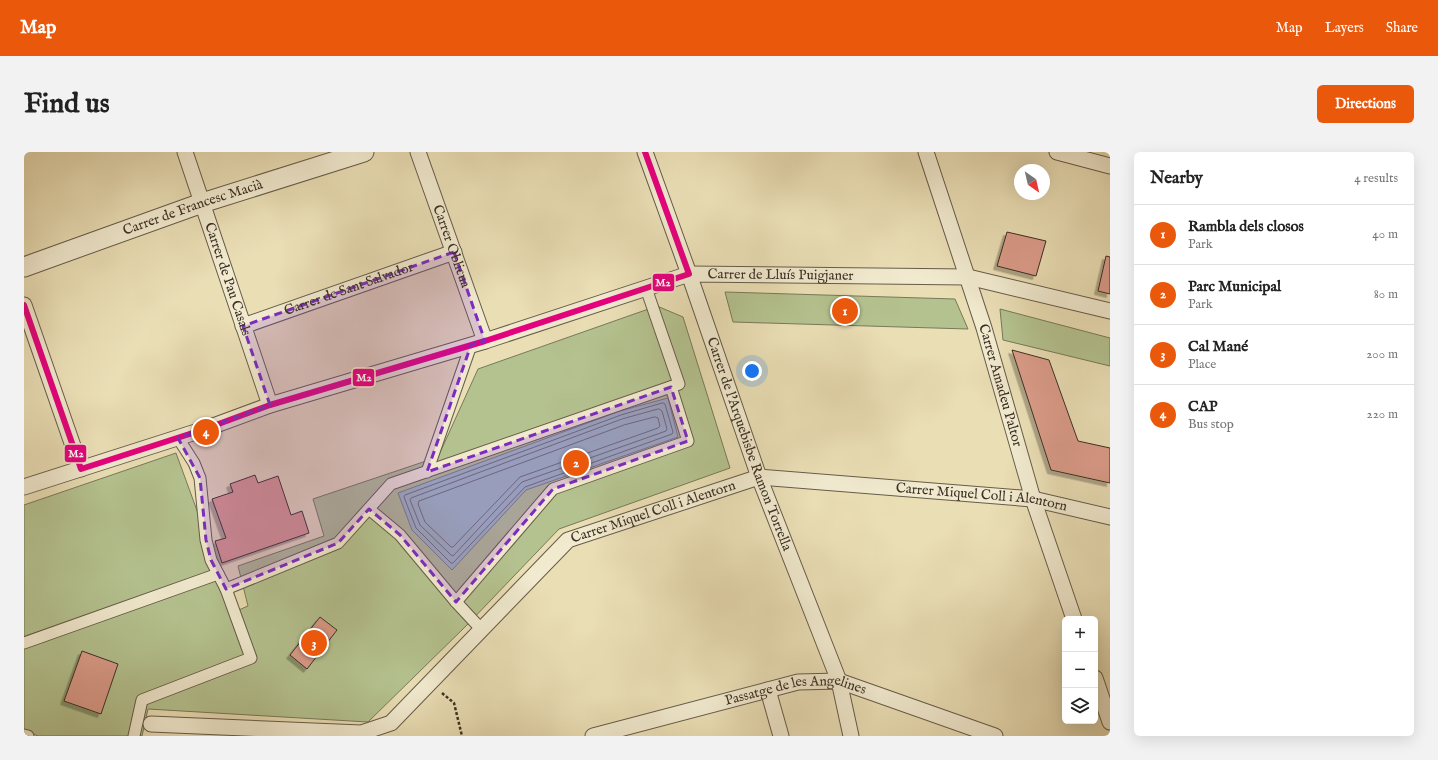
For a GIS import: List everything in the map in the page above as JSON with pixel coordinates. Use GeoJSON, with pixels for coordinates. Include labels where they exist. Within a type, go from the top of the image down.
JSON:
{"type":"FeatureCollection","features":[{"type":"Feature","properties":{"kind":"street","name":"Carrer de Pau Casals"},"geometry":{"type":"LineString","coordinates":[[185,152],[270,405]]}},
{"type":"Feature","properties":{"kind":"street","name":"Carrer de Francesc Macià"},"geometry":{"type":"LineString","coordinates":[[24,267],[202,204],[364,152]]}},
{"type":"Feature","properties":{"kind":"street","name":"Carrer Oblicua"},"geometry":{"type":"LineString","coordinates":[[418,152],[454,252],[478,343]]}},
{"type":"Feature","properties":{"kind":"street","name":"Carrer de l'Arquebisbe Ramon Torrella"},"geometry":{"type":"LineString","coordinates":[[645,152],[759,477],[839,681],[851,736]]}},
{"type":"Feature","properties":{"kind":"street","name":"Carrer Amadeu Paltor"},"geometry":{"type":"LineString","coordinates":[[926,152],[984,328],[1033,499],[1073,616]]}},
{"type":"Feature","properties":{"kind":"street"},"geometry":{"type":"LineString","coordinates":[[1057,152],[1110,166]]}},
{"type":"Feature","properties":{"kind":"street","name":"Carrer de Sant Salvador"},"geometry":{"type":"LineString","coordinates":[[243,326],[454,252]]}},
{"type":"Feature","properties":{"kind":"street","name":"Carrer de Lluís Puigjaner"},"geometry":{"type":"LineString","coordinates":[[24,487],[178,438],[270,405],[478,343],[689,274],[968,277],[1110,311]]}},
{"type":"Feature","properties":{"kind":"street"},"geometry":{"type":"LineString","coordinates":[[226,588],[338,543],[391,484],[679,384],[646,288]]}},
{"type":"Feature","properties":{"kind":"street"},"geometry":{"type":"LineString","coordinates":[[24,304],[81,469]]}},
{"type":"Feature","properties":{"kind":"street"},"geometry":{"type":"LineString","coordinates":[[427,472],[478,343]]}},
{"type":"Feature","properties":{"kind":"street"},"geometry":{"type":"LineString","coordinates":[[456,602],[553,488],[688,441],[671,387]]}},
{"type":"Feature","properties":{"kind":"street"},"geometry":{"type":"LineString","coordinates":[[134,736],[142,700],[251,658],[226,588],[211,560],[206,540],[200,478],[194,463],[178,438]]}},
{"type":"Feature","properties":{"kind":"street","name":"Carrer Miquel Coll i Alentorn"},"geometry":{"type":"LineString","coordinates":[[151,724],[361,733],[391,723],[568,540],[759,477],[1033,499],[1110,517]]}},
{"type":"Feature","properties":{"kind":"street"},"geometry":{"type":"LineString","coordinates":[[369,509],[400,535],[456,602],[482,630]]}},
{"type":"Feature","properties":{"kind":"street"},"geometry":{"type":"LineString","coordinates":[[24,643],[218,574]]}},
{"type":"Feature","properties":{"kind":"street","name":"Passatge de les Angelines"},"geometry":{"type":"LineString","coordinates":[[593,736],[798,682],[839,681],[995,736]]}},
{"type":"Feature","properties":{"kind":"street"},"geometry":{"type":"LineString","coordinates":[[1098,687],[1110,722]]}},
{"type":"Feature","properties":{"kind":"street"},"geometry":{"type":"LineString","coordinates":[[768,690],[781,736]]}},
{"type":"Feature","properties":{"kind":"street"},"geometry":{"type":"LineString","coordinates":[[24,735],[28,736]]}},
{"type":"Feature","properties":{"kind":"path"},"geometry":{"type":"LineString","coordinates":[[439,691],[454,703],[462,736]]}},
{"type":"Feature","properties":{"kind":"highlighted area"},"geometry":{"type":"Polygon","coordinates":[[[454,252],[485,341],[471,345],[427,472],[671,387],[688,441],[553,489],[456,602],[400,535],[369,509],[338,543],[226,589],[211,560],[206,540],[200,478],[178,438],[270,405],[243,326],[454,252]]]}},
{"type":"Feature","properties":{"kind":"green space"},"geometry":{"type":"Polygon","coordinates":[[[725,292],[955,299],[968,329],[733,322],[725,292]]]}},
{"type":"Feature","properties":{"kind":"green space"},"geometry":{"type":"Polygon","coordinates":[[[657,306],[683,317],[730,468],[559,529],[467,625],[368,722],[148,709],[142,736],[38,736],[24,730],[24,505],[176,453],[234,612],[248,606],[238,566],[324,536],[313,499],[438,457],[478,369],[657,306]]]}},
{"type":"Feature","properties":{"kind":"green space"},"geometry":{"type":"Polygon","coordinates":[[[1000,309],[1110,338],[1110,366],[1003,340],[1000,309]]]}},
{"type":"Feature","properties":{"kind":"water"},"geometry":{"type":"Polygon","coordinates":[[[668,398],[678,437],[526,490],[452,570],[412,530],[398,493],[620,411],[668,398]]]}},
{"type":"Feature","properties":{"kind":"building"},"geometry":{"type":"Polygon","coordinates":[[[1007,232],[1046,241],[1036,276],[997,266],[1007,232]]]}},
{"type":"Feature","properties":{"kind":"building"},"geometry":{"type":"Polygon","coordinates":[[[1106,256],[1110,257],[1110,294],[1098,291],[1106,256]]]}},
{"type":"Feature","properties":{"kind":"building"},"geometry":{"type":"Polygon","coordinates":[[[1012,350],[1049,360],[1078,441],[1110,448],[1110,483],[1051,470],[1012,350]]]}},
{"type":"Feature","properties":{"kind":"building"},"geometry":{"type":"Polygon","coordinates":[[[255,475],[258,483],[278,476],[291,515],[302,511],[309,533],[222,563],[215,541],[226,538],[212,499],[233,492],[230,484],[255,475]]]}},
{"type":"Feature","properties":{"kind":"building"},"geometry":{"type":"Polygon","coordinates":[[[320,617],[337,630],[307,669],[290,655],[320,617]]]}},
{"type":"Feature","properties":{"kind":"building"},"geometry":{"type":"Polygon","coordinates":[[[82,651],[118,664],[101,714],[64,701],[82,651]]]}},
{"type":"Feature","properties":{"kind":"transit line","name":"M2"},"geometry":{"type":"LineString","coordinates":[[24,305],[81,469],[205,429],[270,405],[485,341],[689,274],[645,152]]}},
{"type":"Feature","properties":{"kind":"place","name":"Rambla dels closos"},"geometry":{"type":"Point","coordinates":[845,311]}},
{"type":"Feature","properties":{"kind":"place","name":"CAP"},"geometry":{"type":"Point","coordinates":[206,432]}},
{"type":"Feature","properties":{"kind":"place","name":"Parc Municipal"},"geometry":{"type":"Point","coordinates":[576,463]}},
{"type":"Feature","properties":{"kind":"place","name":"Cal Mané"},"geometry":{"type":"Point","coordinates":[314,643]}}]}
